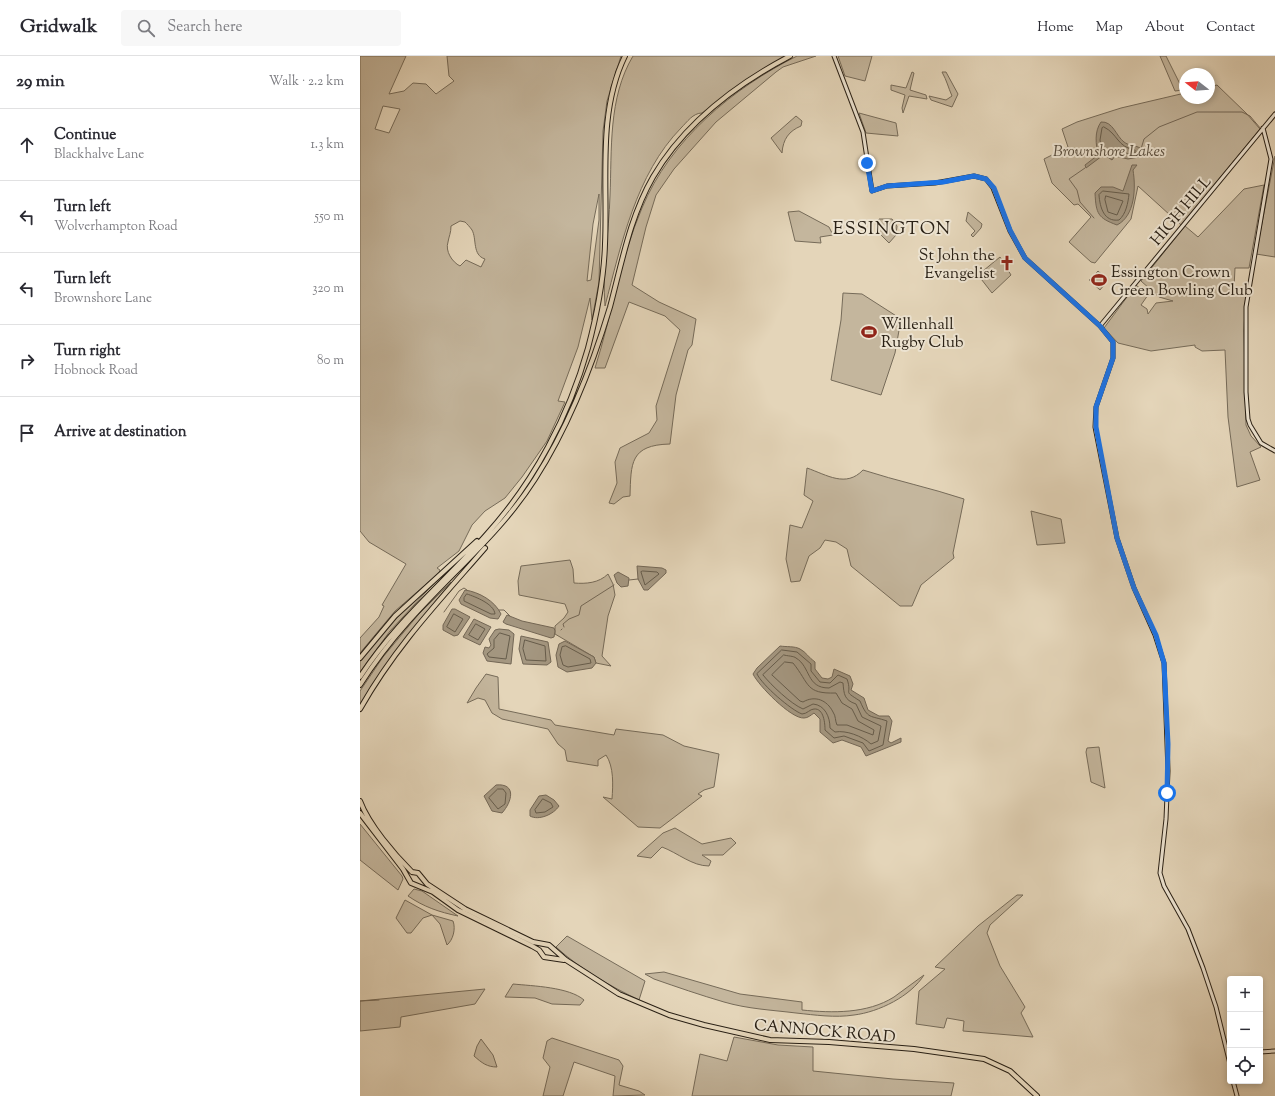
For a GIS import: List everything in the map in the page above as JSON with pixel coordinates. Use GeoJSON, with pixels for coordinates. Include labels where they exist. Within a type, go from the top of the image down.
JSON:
{"type":"FeatureCollection","features":[{"type":"Feature","properties":{"kind":"highway"},"geometry":{"type":"LineString","coordinates":[[360,676],[403,620],[474,548],[505,512],[524,486],[557,430],[576,383],[594,324],[602,280],[605,245],[607,134],[609,111],[617,78],[625,56]]}},
{"type":"Feature","properties":{"kind":"highway"},"geometry":{"type":"LineString","coordinates":[[360,709],[381,675],[413,630],[493,538],[536,478],[561,433],[584,385],[610,306],[622,257],[635,215],[653,176],[672,149],[701,118],[750,80],[790,56]]}},
{"type":"Feature","properties":{"kind":"highway"},"geometry":{"type":"LineString","coordinates":[[360,658],[395,616],[469,549],[505,512]]}},
{"type":"Feature","properties":{"kind":"highway"},"geometry":{"type":"LineString","coordinates":[[360,685],[383,652],[407,623],[504,522]]}},
{"type":"Feature","properties":{"kind":"highway"},"geometry":{"type":"LineString","coordinates":[[360,801],[378,830],[412,872],[418,873],[420,878],[465,909],[533,942],[549,945],[553,950],[552,954],[548,958],[543,957],[540,952],[532,946],[480,922],[458,910],[433,892],[410,882],[360,813]]}},
{"type":"Feature","properties":{"kind":"highway"},"geometry":{"type":"LineString","coordinates":[[408,878],[412,872]]}},
{"type":"Feature","properties":{"kind":"highway"},"geometry":{"type":"LineString","coordinates":[[415,884],[420,878]]}},
{"type":"Feature","properties":{"kind":"highway"},"geometry":{"type":"LineString","coordinates":[[540,952],[544,945]]}},
{"type":"Feature","properties":{"kind":"highway","name":"CANNOCK ROAD"},"geometry":{"type":"LineString","coordinates":[[553,950],[619,994],[685,1020],[770,1040],[833,1042],[925,1050],[984,1059],[1010,1071],[1037,1096]]}},
{"type":"Feature","properties":{"kind":"highway","name":"CANNOCK ROAD"},"geometry":{"type":"LineString","coordinates":[[548,958],[566,960]]}},
{"type":"Feature","properties":{"kind":"main road"},"geometry":{"type":"LineString","coordinates":[[834,56],[863,132],[872,191],[887,186],[935,182],[978,176],[990,182],[994,188],[1010,230],[1025,258],[1100,326],[1112,339],[1114,353],[1098,401],[1096,427],[1117,538],[1134,588],[1156,635],[1164,663],[1168,771],[1166,819],[1160,863],[1161,878],[1185,922],[1201,962],[1227,1048]]}},
{"type":"Feature","properties":{"kind":"main road","name":"HIGH HILL"},"geometry":{"type":"LineString","coordinates":[[1100,326],[1275,114]]}},
{"type":"Feature","properties":{"kind":"main road"},"geometry":{"type":"LineString","coordinates":[[1263,128],[1271,159],[1246,307],[1246,392],[1248,419],[1250,425],[1261,443],[1275,451]]}},
{"type":"Feature","properties":{"kind":"main road"},"geometry":{"type":"LineString","coordinates":[[1263,1052],[1275,1051]]}},
{"type":"Feature","properties":{"kind":"main road"},"geometry":{"type":"LineString","coordinates":[[1234,1084],[1237,1096]]}},
{"type":"Feature","properties":{"kind":"green space"},"geometry":{"type":"Polygon","coordinates":[[[360,56],[406,56],[389,94],[404,91],[413,83],[426,84],[436,94],[454,81],[449,76],[447,56],[621,56],[607,101],[603,131],[599,282],[592,320],[590,298],[578,347],[558,401],[565,402],[547,441],[522,477],[505,498],[485,511],[472,525],[459,551],[437,568],[440,570],[439,573],[395,611],[360,653],[360,638],[379,617],[384,606],[382,605],[406,564],[369,542],[360,531],[360,56]],[[383,106],[375,129],[389,133],[400,109],[383,106]],[[599,194],[593,224],[587,281],[591,280],[599,220],[599,194]],[[460,221],[451,226],[447,249],[452,259],[460,266],[466,260],[481,267],[485,259],[478,254],[476,250],[471,229],[465,222],[460,221]]]}},
{"type":"Feature","properties":{"kind":"green space"},"geometry":{"type":"Polygon","coordinates":[[[633,56],[786,56],[742,83],[702,113],[693,116],[665,146],[641,188],[632,211],[617,259],[605,306],[604,278],[615,106],[625,72],[633,56]]]}},
{"type":"Feature","properties":{"kind":"green space"},"geometry":{"type":"Polygon","coordinates":[[[797,56],[816,56],[783,67],[716,122],[674,169],[656,195],[646,227],[632,285],[659,302],[696,319],[692,345],[688,350],[676,395],[670,444],[657,445],[640,452],[635,458],[633,465],[630,496],[623,497],[614,504],[609,503],[617,483],[615,462],[620,448],[649,433],[657,420],[656,406],[680,330],[665,316],[629,302],[605,368],[595,368],[634,227],[654,183],[686,138],[727,100],[773,69],[797,56]]]}},
{"type":"Feature","properties":{"kind":"green space"},"geometry":{"type":"Polygon","coordinates":[[[838,56],[872,56],[865,81],[845,76],[838,56]]]}},
{"type":"Feature","properties":{"kind":"green space"},"geometry":{"type":"Polygon","coordinates":[[[1160,56],[1166,56],[1179,82],[1179,90],[1175,91],[1160,56]]]}},
{"type":"Feature","properties":{"kind":"green space"},"geometry":{"type":"Polygon","coordinates":[[[912,72],[914,73],[910,90],[926,95],[927,99],[909,96],[903,113],[902,108],[905,95],[891,90],[891,85],[906,88],[912,72]]]}},
{"type":"Feature","properties":{"kind":"green space"},"geometry":{"type":"Polygon","coordinates":[[[942,72],[946,72],[958,94],[952,107],[931,100],[929,96],[946,100],[952,96],[942,72]]]}},
{"type":"Feature","properties":{"kind":"green space","name":"Brownshore Lakes"},"geometry":{"type":"Polygon","coordinates":[[[1217,85],[1247,114],[1260,129],[1181,225],[1138,186],[1131,219],[1095,263],[1091,262],[1069,242],[1091,217],[1078,204],[1074,205],[1052,183],[1044,159],[1068,147],[1062,129],[1077,122],[1121,108],[1179,94],[1179,104],[1215,104],[1215,86],[1217,85]]]}},
{"type":"Feature","properties":{"kind":"green space"},"geometry":{"type":"Polygon","coordinates":[[[859,113],[896,123],[898,136],[866,133],[859,113]]]}},
{"type":"Feature","properties":{"kind":"green space"},"geometry":{"type":"Polygon","coordinates":[[[796,116],[802,121],[801,126],[793,130],[787,136],[782,153],[771,138],[796,116]]]}},
{"type":"Feature","properties":{"kind":"green space"},"geometry":{"type":"Polygon","coordinates":[[[1275,156],[1275,257],[1256,254],[1275,156]]]}},
{"type":"Feature","properties":{"kind":"green space"},"geometry":{"type":"Polygon","coordinates":[[[1264,185],[1249,268],[1235,268],[1234,288],[1246,290],[1244,330],[1246,425],[1251,436],[1261,447],[1250,452],[1260,480],[1237,487],[1228,417],[1225,350],[1202,351],[1195,347],[1195,345],[1151,351],[1118,343],[1104,328],[1136,285],[1148,295],[1141,305],[1147,309],[1148,314],[1156,303],[1173,301],[1159,297],[1141,281],[1185,226],[1198,237],[1244,189],[1264,185]]]}},
{"type":"Feature","properties":{"kind":"green space"},"geometry":{"type":"Polygon","coordinates":[[[799,211],[829,227],[833,235],[820,237],[821,243],[795,241],[788,212],[799,211]]]}},
{"type":"Feature","properties":{"kind":"green space"},"geometry":{"type":"Polygon","coordinates":[[[968,212],[982,224],[981,228],[973,237],[971,235],[975,231],[966,221],[968,212]]]}},
{"type":"Feature","properties":{"kind":"green space"},"geometry":{"type":"Polygon","coordinates":[[[879,219],[892,219],[897,226],[896,235],[889,243],[878,232],[876,223],[879,219]]]}},
{"type":"Feature","properties":{"kind":"green space"},"geometry":{"type":"Polygon","coordinates":[[[1000,257],[1011,275],[992,293],[978,275],[1000,257]]]}},
{"type":"Feature","properties":{"kind":"green space","name":"Essington Crown Green Bowling Club"},"geometry":{"type":"Polygon","coordinates":[[[1098,271],[1108,280],[1100,290],[1089,280],[1098,271]]]}},
{"type":"Feature","properties":{"kind":"green space","name":"Willenhall Rugby Club"},"geometry":{"type":"Polygon","coordinates":[[[843,293],[862,294],[901,319],[895,353],[881,395],[831,380],[841,320],[843,293]]]}},
{"type":"Feature","properties":{"kind":"green space"},"geometry":{"type":"Polygon","coordinates":[[[807,468],[829,476],[843,479],[857,475],[863,470],[964,499],[953,553],[954,558],[921,585],[912,606],[900,606],[851,566],[847,549],[836,542],[825,540],[820,548],[809,556],[800,581],[791,582],[786,559],[790,525],[802,528],[813,501],[804,495],[807,468]]]}},
{"type":"Feature","properties":{"kind":"green space"},"geometry":{"type":"Polygon","coordinates":[[[1031,511],[1061,519],[1065,543],[1037,545],[1031,511]]]}},
{"type":"Feature","properties":{"kind":"green space"},"geometry":{"type":"Polygon","coordinates":[[[570,560],[573,569],[574,583],[592,582],[601,579],[608,574],[613,584],[615,595],[608,616],[602,656],[611,666],[596,663],[594,657],[555,634],[555,626],[568,612],[565,604],[519,595],[518,581],[521,566],[570,560]]]}},
{"type":"Feature","properties":{"kind":"green space"},"geometry":{"type":"Polygon","coordinates":[[[438,579],[390,631],[360,672],[360,661],[386,628],[438,579]]]}},
{"type":"Feature","properties":{"kind":"green space"},"geometry":{"type":"Polygon","coordinates":[[[451,582],[393,654],[360,706],[360,691],[383,657],[418,615],[451,582]]]}},
{"type":"Feature","properties":{"kind":"green space"},"geometry":{"type":"Polygon","coordinates":[[[486,674],[498,677],[499,709],[551,720],[555,725],[614,735],[616,729],[663,735],[684,746],[719,754],[714,787],[704,790],[698,794],[702,796],[660,828],[638,827],[603,797],[612,799],[612,771],[606,755],[598,760],[598,766],[567,761],[565,750],[558,744],[548,729],[502,719],[492,713],[485,700],[478,698],[467,703],[486,674]]]}},
{"type":"Feature","properties":{"kind":"green space"},"geometry":{"type":"Polygon","coordinates":[[[1099,747],[1105,788],[1091,782],[1086,752],[1087,748],[1099,747]]]}},
{"type":"Feature","properties":{"kind":"green space"},"geometry":{"type":"Polygon","coordinates":[[[360,824],[402,876],[403,879],[398,890],[360,860],[360,824]]]}},
{"type":"Feature","properties":{"kind":"green space"},"geometry":{"type":"Polygon","coordinates":[[[675,828],[702,844],[731,838],[736,843],[723,855],[702,855],[711,861],[709,866],[691,862],[662,847],[651,858],[637,856],[663,833],[675,828]]]}},
{"type":"Feature","properties":{"kind":"green space"},"geometry":{"type":"Polygon","coordinates":[[[414,889],[422,891],[458,916],[432,909],[414,900],[408,896],[414,889]]]}},
{"type":"Feature","properties":{"kind":"green space"},"geometry":{"type":"Polygon","coordinates":[[[1017,895],[1023,895],[990,925],[987,933],[1000,966],[1025,1007],[1021,1013],[1033,1037],[963,1031],[964,1021],[947,1018],[944,1028],[916,1024],[919,991],[945,969],[935,967],[978,926],[1017,895]]]}},
{"type":"Feature","properties":{"kind":"green space"},"geometry":{"type":"Polygon","coordinates":[[[405,900],[432,915],[423,918],[411,933],[407,933],[396,918],[405,900]]]}},
{"type":"Feature","properties":{"kind":"green space"},"geometry":{"type":"Polygon","coordinates":[[[432,915],[453,921],[453,934],[447,945],[440,924],[432,915]]]}},
{"type":"Feature","properties":{"kind":"green space"},"geometry":{"type":"Polygon","coordinates":[[[567,936],[645,981],[639,1000],[617,989],[575,963],[556,947],[567,936]]]}},
{"type":"Feature","properties":{"kind":"green space"},"geometry":{"type":"Polygon","coordinates":[[[664,972],[740,994],[802,1002],[802,1010],[825,1012],[849,1011],[872,1007],[884,1003],[924,975],[911,990],[884,1007],[847,1016],[832,1016],[760,1009],[733,1004],[706,997],[654,979],[645,974],[664,972]]]}},
{"type":"Feature","properties":{"kind":"green space"},"geometry":{"type":"Polygon","coordinates":[[[513,984],[569,992],[584,1000],[580,1005],[552,1004],[535,998],[505,997],[513,984]]]}},
{"type":"Feature","properties":{"kind":"green space"},"geometry":{"type":"Polygon","coordinates":[[[485,989],[475,1004],[401,1017],[400,1027],[360,1031],[360,1001],[485,989]]]}},
{"type":"Feature","properties":{"kind":"green space"},"geometry":{"type":"Polygon","coordinates":[[[734,1037],[778,1045],[813,1047],[813,1071],[954,1083],[951,1096],[692,1096],[700,1054],[727,1061],[734,1037]]]}},
{"type":"Feature","properties":{"kind":"green space"},"geometry":{"type":"Polygon","coordinates":[[[552,1038],[619,1060],[623,1066],[619,1085],[639,1091],[645,1095],[613,1096],[615,1076],[574,1062],[563,1096],[543,1096],[550,1067],[543,1058],[547,1041],[552,1038]]]}},
{"type":"Feature","properties":{"kind":"green space"},"geometry":{"type":"Polygon","coordinates":[[[481,1039],[493,1055],[497,1067],[485,1064],[474,1056],[481,1039]]]}},
{"type":"Feature","properties":{"kind":"water"},"geometry":{"type":"Polygon","coordinates":[[[1101,122],[1109,124],[1126,143],[1140,148],[1141,152],[1139,157],[1128,159],[1115,156],[1112,160],[1106,156],[1102,156],[1086,168],[1085,165],[1098,155],[1096,134],[1101,122]]]}},
{"type":"Feature","properties":{"kind":"water"},"geometry":{"type":"Polygon","coordinates":[[[1132,165],[1137,165],[1133,170],[1133,201],[1128,215],[1117,225],[1106,220],[1099,214],[1096,206],[1095,193],[1101,187],[1113,187],[1123,191],[1132,165]]]}},
{"type":"Feature","properties":{"kind":"water"},"geometry":{"type":"Polygon","coordinates":[[[637,566],[662,568],[666,570],[666,573],[648,590],[644,590],[638,579],[637,566]]]}},
{"type":"Feature","properties":{"kind":"water"},"geometry":{"type":"Polygon","coordinates":[[[618,572],[629,578],[628,586],[621,587],[617,583],[614,575],[618,572]]]}},
{"type":"Feature","properties":{"kind":"water"},"geometry":{"type":"Polygon","coordinates":[[[465,590],[481,595],[491,601],[501,614],[498,619],[490,618],[461,604],[459,600],[465,590]]]}},
{"type":"Feature","properties":{"kind":"water"},"geometry":{"type":"Polygon","coordinates":[[[452,609],[455,609],[470,617],[458,635],[454,636],[443,630],[443,625],[452,609]]]}},
{"type":"Feature","properties":{"kind":"water"},"geometry":{"type":"Polygon","coordinates":[[[507,615],[522,621],[554,628],[554,637],[551,638],[506,624],[503,622],[507,615]]]}},
{"type":"Feature","properties":{"kind":"water"},"geometry":{"type":"Polygon","coordinates":[[[474,619],[491,627],[480,645],[463,637],[474,619]]]}},
{"type":"Feature","properties":{"kind":"water"},"geometry":{"type":"Polygon","coordinates":[[[495,630],[509,630],[514,634],[511,664],[487,661],[483,653],[485,647],[489,648],[491,645],[489,639],[495,630]]]}},
{"type":"Feature","properties":{"kind":"water"},"geometry":{"type":"Polygon","coordinates":[[[521,636],[548,642],[551,662],[547,665],[523,664],[519,649],[521,636]]]}},
{"type":"Feature","properties":{"kind":"water"},"geometry":{"type":"Polygon","coordinates":[[[565,641],[594,657],[596,663],[592,668],[567,672],[558,667],[556,655],[559,644],[565,641]]]}},
{"type":"Feature","properties":{"kind":"water"},"geometry":{"type":"Polygon","coordinates":[[[780,646],[796,647],[802,650],[815,662],[815,669],[822,678],[828,679],[832,677],[834,669],[850,676],[853,684],[851,690],[864,698],[868,710],[879,716],[889,716],[892,721],[888,741],[891,743],[901,738],[901,742],[866,756],[861,747],[842,740],[833,743],[820,732],[820,719],[814,713],[804,718],[798,717],[783,707],[761,686],[753,674],[757,668],[780,646]]]}},
{"type":"Feature","properties":{"kind":"water"},"geometry":{"type":"Polygon","coordinates":[[[496,785],[503,785],[507,787],[511,794],[508,804],[502,813],[492,811],[484,796],[496,785]]]}},
{"type":"Feature","properties":{"kind":"water"},"geometry":{"type":"Polygon","coordinates":[[[546,795],[554,800],[559,806],[557,809],[546,816],[538,818],[530,816],[530,810],[539,796],[546,795]]]}},
{"type":"Feature","properties":{"kind":"waterway"},"geometry":{"type":"LineString","coordinates":[[1141,149],[1144,139],[1159,127],[1197,112],[1242,112],[1250,116],[1261,129]]}},
{"type":"Feature","properties":{"kind":"waterway"},"geometry":{"type":"LineString","coordinates":[[1085,168],[1069,179],[1077,190],[1080,202],[1094,218]]}},
{"type":"Feature","properties":{"kind":"waterway"},"geometry":{"type":"LineString","coordinates":[[629,580],[638,579]]}},
{"type":"Feature","properties":{"kind":"waterway"},"geometry":{"type":"LineString","coordinates":[[564,627],[563,624],[569,619],[579,615],[581,606],[614,585]]}},
{"type":"Feature","properties":{"kind":"waterway"},"geometry":{"type":"LineString","coordinates":[[444,612],[459,591],[464,588],[467,590]]}},
{"type":"Feature","properties":{"kind":"waterway"},"geometry":{"type":"LineString","coordinates":[[499,610],[504,610],[510,616]]}},
{"type":"Feature","properties":{"kind":"waterway"},"geometry":{"type":"LineString","coordinates":[[360,1001],[379,1000]]}},
{"type":"Feature","properties":{"kind":"place","name":"St John the Evangelist"},"geometry":{"type":"Point","coordinates":[1007,263]}},
{"type":"Feature","properties":{"kind":"place","name":"Essington Crown Green Bowling Club"},"geometry":{"type":"Point","coordinates":[1099,280]}},
{"type":"Feature","properties":{"kind":"place","name":"Willenhall Rugby Club"},"geometry":{"type":"Point","coordinates":[869,332]}},
{"type":"Feature","properties":{"kind":"district","name":"ESSINGTON"},"geometry":{"type":"Point","coordinates":[892,228]}},
{"type":"Feature","properties":{"kind":"route"},"geometry":{"type":"LineString","coordinates":[[867,163],[870,187],[872,191],[887,186],[943,182],[974,176],[986,179],[994,188],[1010,230],[1025,258],[1032,266],[1100,326],[1112,339],[1114,347],[1113,358],[1096,407],[1095,417],[1097,438],[1112,522],[1134,588],[1156,635],[1164,663],[1168,744],[1167,793]]}}]}
